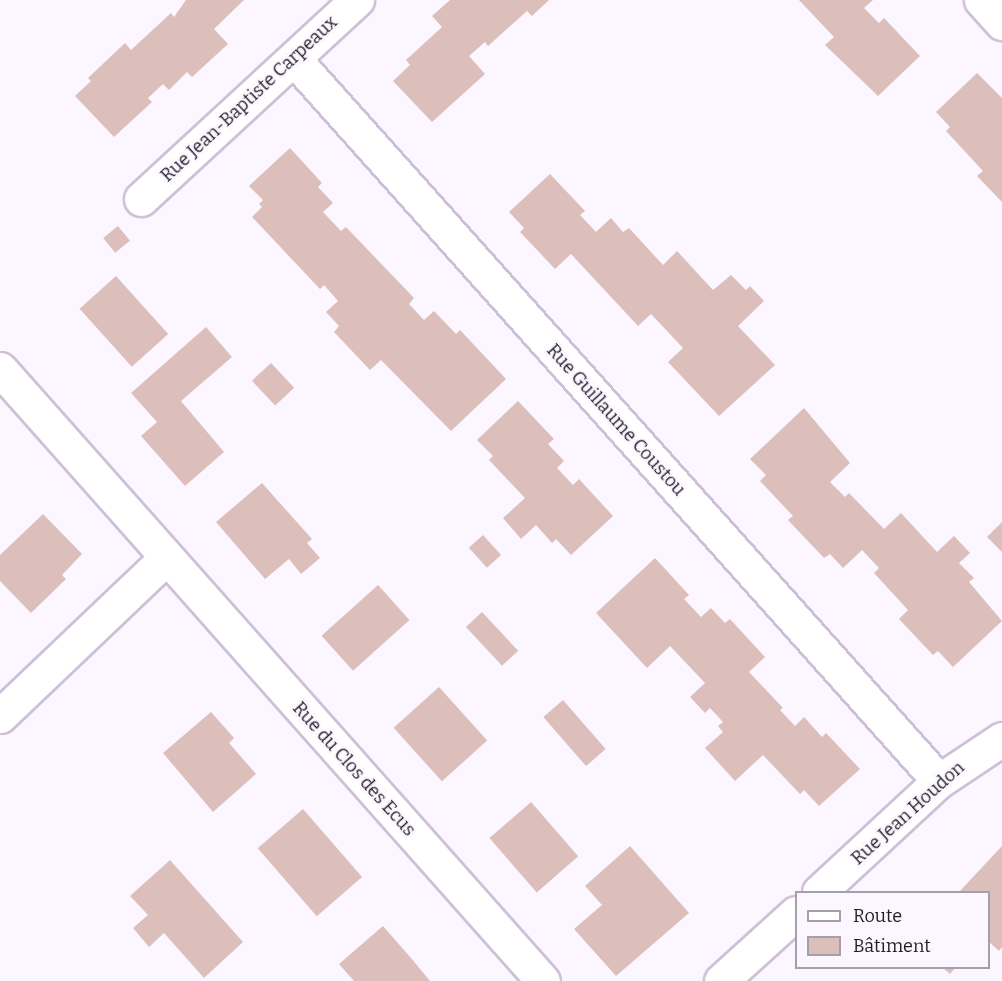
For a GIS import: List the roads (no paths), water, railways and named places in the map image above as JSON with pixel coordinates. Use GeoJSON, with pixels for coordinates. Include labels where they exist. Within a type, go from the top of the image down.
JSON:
{"type":"FeatureCollection","features":[{"type":"Feature","properties":{"kind":"street","name":"Rue Jean-Baptiste Carpeaux"},"geometry":{"type":"LineString","coordinates":[[141,198],[357,0]]}},
{"type":"Feature","properties":{"kind":"street"},"geometry":{"type":"LineString","coordinates":[[981,0],[1002,23]]}},
{"type":"Feature","properties":{"kind":"street","name":"Rue Guillaume Coustou"},"geometry":{"type":"LineString","coordinates":[[294,59],[939,780]]}},
{"type":"Feature","properties":{"kind":"street","name":"Rue du Clos des Ecus"},"geometry":{"type":"LineString","coordinates":[[0,369],[543,981]]}},
{"type":"Feature","properties":{"kind":"street"},"geometry":{"type":"LineString","coordinates":[[0,716],[166,558]]}},
{"type":"Feature","properties":{"kind":"street","name":"Rue Jean Houdon"},"geometry":{"type":"LineString","coordinates":[[820,891],[939,780],[1002,739]]}},
{"type":"Feature","properties":{"kind":"street"},"geometry":{"type":"LineString","coordinates":[[721,981],[795,914]]}}]}
